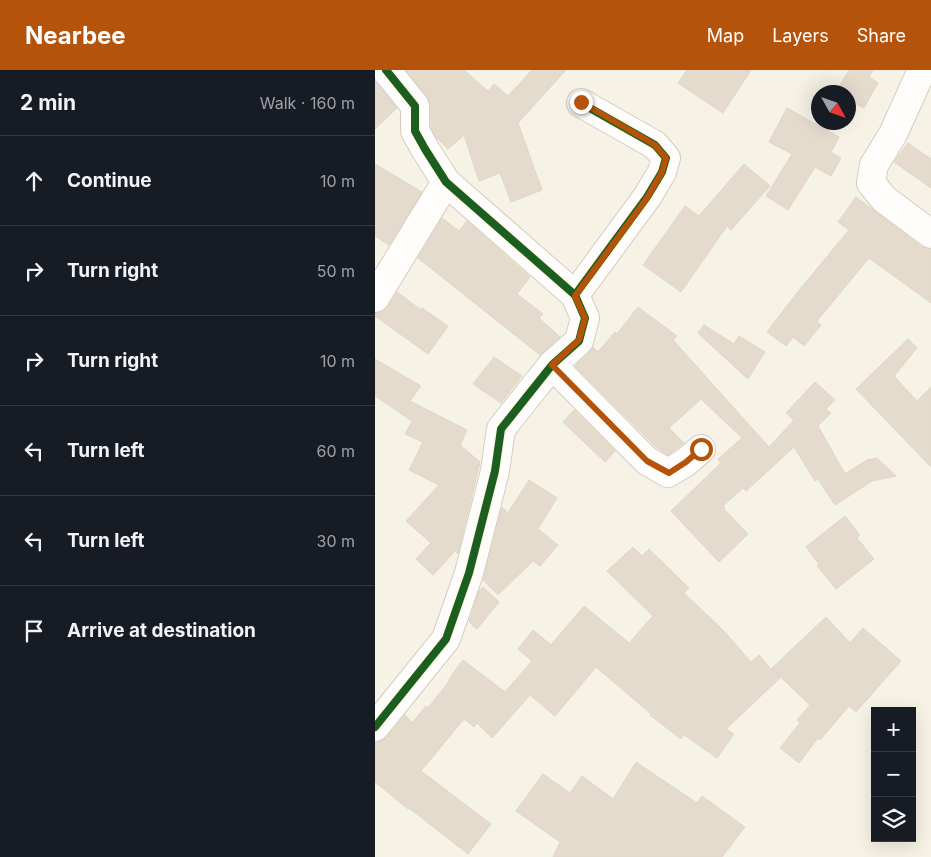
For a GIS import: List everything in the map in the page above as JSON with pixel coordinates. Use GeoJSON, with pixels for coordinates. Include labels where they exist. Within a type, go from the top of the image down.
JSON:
{"type":"FeatureCollection","features":[{"type":"Feature","properties":{"kind":"street"},"geometry":{"type":"LineString","coordinates":[[375,728],[446,639],[469,573],[495,471],[501,429],[552,365],[579,340],[585,318],[575,296],[447,182],[415,131],[415,106],[387,70]]}},
{"type":"Feature","properties":{"kind":"street"},"geometry":{"type":"LineString","coordinates":[[922,70],[893,134],[875,165],[871,183],[884,199],[931,234]]}},
{"type":"Feature","properties":{"kind":"street"},"geometry":{"type":"LineString","coordinates":[[575,296],[647,198],[662,172],[666,158],[655,145],[581,102]]}},
{"type":"Feature","properties":{"kind":"street"},"geometry":{"type":"LineString","coordinates":[[375,298],[447,182]]}},
{"type":"Feature","properties":{"kind":"street"},"geometry":{"type":"LineString","coordinates":[[552,365],[647,461],[669,473],[701,449]]}},
{"type":"Feature","properties":{"kind":"building"},"geometry":{"type":"Polygon","coordinates":[[[406,70],[464,70],[488,91],[494,84],[508,96],[532,70],[566,70],[518,123],[542,190],[511,202],[500,173],[479,181],[464,135],[448,149],[435,136],[431,127],[431,106],[427,97],[406,70]]]}},
{"type":"Feature","properties":{"kind":"building"},"geometry":{"type":"Polygon","coordinates":[[[687,70],[751,70],[723,113],[678,83],[687,70]]]}},
{"type":"Feature","properties":{"kind":"building"},"geometry":{"type":"Polygon","coordinates":[[[849,70],[873,70],[869,77],[878,83],[864,108],[856,104],[856,85],[840,85],[849,70]]]}},
{"type":"Feature","properties":{"kind":"building"},"geometry":{"type":"Polygon","coordinates":[[[375,81],[397,108],[375,129],[375,81]]]}},
{"type":"Feature","properties":{"kind":"building"},"geometry":{"type":"Polygon","coordinates":[[[787,108],[811,121],[811,130],[826,130],[839,137],[831,152],[841,158],[831,176],[815,167],[788,210],[766,196],[792,154],[769,142],[787,108]]]}},
{"type":"Feature","properties":{"kind":"building"},"geometry":{"type":"Polygon","coordinates":[[[908,143],[931,159],[931,188],[894,162],[908,143]]]}},
{"type":"Feature","properties":{"kind":"building"},"geometry":{"type":"Polygon","coordinates":[[[375,164],[422,192],[389,245],[375,236],[375,164]]]}},
{"type":"Feature","properties":{"kind":"building"},"geometry":{"type":"Polygon","coordinates":[[[744,164],[770,186],[731,230],[727,226],[681,292],[643,265],[685,206],[699,216],[744,164]]]}},
{"type":"Feature","properties":{"kind":"building"},"geometry":{"type":"Polygon","coordinates":[[[856,197],[922,247],[931,249],[931,303],[869,258],[817,321],[821,325],[804,346],[793,337],[786,346],[767,332],[849,230],[838,222],[856,197]]]}},
{"type":"Feature","properties":{"kind":"building"},"geometry":{"type":"Polygon","coordinates":[[[442,218],[459,231],[467,221],[530,277],[517,294],[543,314],[539,318],[560,337],[540,355],[418,258],[442,218]]]}},
{"type":"Feature","properties":{"kind":"building"},"geometry":{"type":"Polygon","coordinates":[[[397,292],[421,310],[422,308],[448,326],[428,354],[375,316],[376,313],[388,307],[397,292]]]}},
{"type":"Feature","properties":{"kind":"building"},"geometry":{"type":"Polygon","coordinates":[[[638,307],[677,336],[673,340],[769,447],[794,420],[786,413],[815,382],[835,400],[826,409],[831,413],[818,426],[845,474],[867,460],[877,458],[896,476],[872,481],[835,505],[818,479],[815,481],[794,447],[746,491],[743,488],[723,506],[748,534],[719,562],[671,511],[721,463],[718,459],[742,438],[701,399],[669,428],[684,443],[668,455],[657,448],[575,366],[593,347],[598,352],[615,332],[617,334],[638,307]]]}},
{"type":"Feature","properties":{"kind":"building"},"geometry":{"type":"Polygon","coordinates":[[[704,325],[734,344],[739,336],[765,352],[748,379],[698,333],[704,325]]]}},
{"type":"Feature","properties":{"kind":"building"},"geometry":{"type":"Polygon","coordinates":[[[908,339],[917,348],[894,376],[917,401],[931,387],[931,467],[856,389],[908,339]]]}},
{"type":"Feature","properties":{"kind":"building"},"geometry":{"type":"Polygon","coordinates":[[[494,357],[522,376],[501,403],[473,384],[494,357]]]}},
{"type":"Feature","properties":{"kind":"building"},"geometry":{"type":"Polygon","coordinates":[[[375,359],[421,386],[410,401],[467,430],[460,445],[480,462],[458,554],[455,551],[433,575],[416,559],[431,543],[406,521],[439,485],[409,470],[423,442],[405,434],[412,421],[375,396],[375,359]]]}},
{"type":"Feature","properties":{"kind":"building"},"geometry":{"type":"Polygon","coordinates":[[[574,410],[615,451],[605,462],[563,422],[574,410]]]}},
{"type":"Feature","properties":{"kind":"building"},"geometry":{"type":"Polygon","coordinates":[[[529,480],[557,498],[538,529],[558,545],[540,566],[533,561],[498,595],[483,580],[502,507],[508,513],[529,480]]]}},
{"type":"Feature","properties":{"kind":"building"},"geometry":{"type":"Polygon","coordinates":[[[845,516],[860,535],[857,538],[874,559],[836,589],[817,566],[819,564],[806,547],[845,516]]]}},
{"type":"Feature","properties":{"kind":"building"},"geometry":{"type":"Polygon","coordinates":[[[633,547],[642,556],[649,549],[689,588],[684,593],[723,630],[751,662],[759,655],[771,669],[826,617],[850,643],[863,628],[901,661],[856,712],[849,706],[820,740],[818,738],[799,763],[780,748],[800,723],[797,720],[810,705],[772,669],[780,678],[726,729],[734,734],[717,758],[684,735],[681,739],[650,715],[596,667],[555,716],[530,695],[492,738],[477,723],[474,727],[464,719],[421,771],[491,824],[468,854],[375,782],[375,742],[387,737],[405,715],[412,723],[426,706],[428,708],[463,660],[505,692],[532,661],[518,649],[533,630],[551,645],[584,606],[629,643],[653,616],[607,571],[633,547]]]}},
{"type":"Feature","properties":{"kind":"building"},"geometry":{"type":"Polygon","coordinates":[[[483,587],[499,602],[477,629],[469,622],[479,591],[483,587]]]}},
{"type":"Feature","properties":{"kind":"building"},"geometry":{"type":"Polygon","coordinates":[[[636,762],[697,803],[702,796],[745,827],[722,857],[553,857],[560,842],[516,811],[543,774],[570,793],[582,776],[613,799],[636,762]]]}},
{"type":"Feature","properties":{"kind":"cycle path"},"geometry":{"type":"LineString","coordinates":[[375,727],[446,639],[469,573],[495,471],[501,429],[552,365],[579,341],[585,318],[575,295],[446,182],[415,131],[415,106],[386,70]]}},
{"type":"Feature","properties":{"kind":"cycle path"},"geometry":{"type":"LineString","coordinates":[[575,295],[647,197],[662,172],[666,158],[655,145],[581,103]]}},
{"type":"Feature","properties":{"kind":"route"},"geometry":{"type":"LineString","coordinates":[[581,102],[655,145],[666,158],[662,172],[647,198],[575,296],[585,318],[579,340],[552,365],[647,461],[669,473],[701,449]]}}]}
